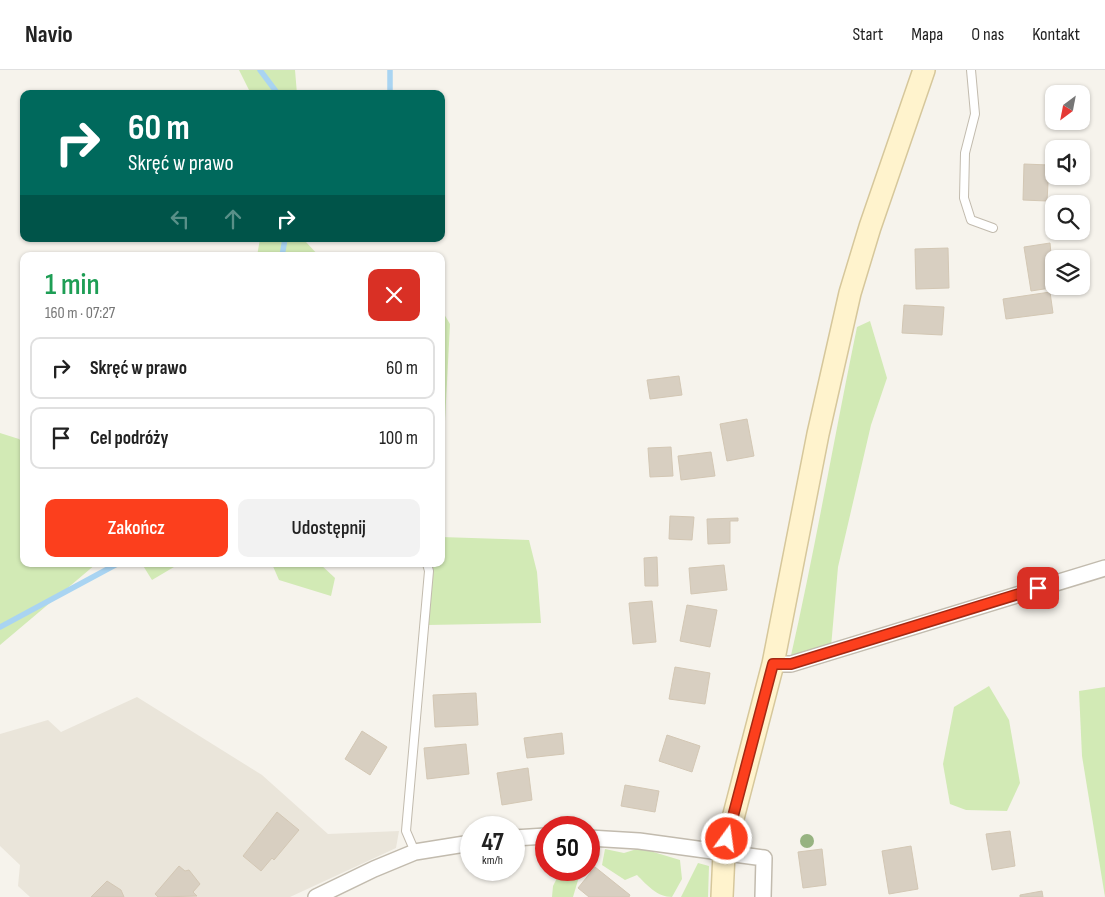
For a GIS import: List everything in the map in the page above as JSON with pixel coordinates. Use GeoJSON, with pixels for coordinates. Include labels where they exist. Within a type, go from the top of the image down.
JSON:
{"type":"FeatureCollection","features":[{"type":"Feature","properties":{"kind":"main road"},"geometry":{"type":"LineString","coordinates":[[722,897],[724,853],[773,664],[818,434],[850,293],[870,227],[924,70]]}},
{"type":"Feature","properties":{"kind":"street"},"geometry":{"type":"LineString","coordinates":[[773,664],[791,664],[1105,568]]}},
{"type":"Feature","properties":{"kind":"street"},"geometry":{"type":"LineString","coordinates":[[600,839],[639,841],[764,858],[763,897]]}},
{"type":"Feature","properties":{"kind":"street"},"geometry":{"type":"LineString","coordinates":[[316,897],[415,852],[460,845]]}},
{"type":"Feature","properties":{"kind":"lane"},"geometry":{"type":"LineString","coordinates":[[971,70],[975,114],[965,153],[964,198],[971,220],[993,228]]}},
{"type":"Feature","properties":{"kind":"lane"},"geometry":{"type":"LineString","coordinates":[[415,852],[406,831],[428,567]]}},
{"type":"Feature","properties":{"kind":"shaded area"},"geometry":{"type":"Polygon","coordinates":[[[137,697],[262,775],[328,834],[399,831],[396,848],[290,897],[30,897],[18,886],[20,865],[0,846],[0,734],[48,720],[61,732],[137,697]]]}},
{"type":"Feature","properties":{"kind":"green space"},"geometry":{"type":"Polygon","coordinates":[[[239,70],[295,70],[297,90],[249,90],[239,70]]]}},
{"type":"Feature","properties":{"kind":"green space"},"geometry":{"type":"Polygon","coordinates":[[[259,242],[306,242],[315,252],[258,252],[259,242]]]}},
{"type":"Feature","properties":{"kind":"green space"},"geometry":{"type":"Polygon","coordinates":[[[445,316],[450,324],[445,421],[445,316]]]}},
{"type":"Feature","properties":{"kind":"green space"},"geometry":{"type":"Polygon","coordinates":[[[870,321],[887,378],[871,425],[838,567],[831,647],[790,660],[857,327],[870,321]]]}},
{"type":"Feature","properties":{"kind":"green space"},"geometry":{"type":"Polygon","coordinates":[[[0,433],[20,440],[20,567],[92,567],[0,645],[0,433]]]}},
{"type":"Feature","properties":{"kind":"green space"},"geometry":{"type":"Polygon","coordinates":[[[445,537],[529,540],[537,572],[541,623],[427,625],[432,567],[445,567],[445,537]]]}},
{"type":"Feature","properties":{"kind":"green space"},"geometry":{"type":"Polygon","coordinates":[[[144,567],[174,567],[152,580],[144,567]]]}},
{"type":"Feature","properties":{"kind":"green space"},"geometry":{"type":"Polygon","coordinates":[[[273,567],[323,567],[335,578],[331,596],[279,580],[273,567]]]}},
{"type":"Feature","properties":{"kind":"green space"},"geometry":{"type":"Polygon","coordinates":[[[989,686],[1009,720],[1020,783],[1007,811],[966,810],[950,804],[943,764],[954,707],[989,686]]]}},
{"type":"Feature","properties":{"kind":"green space"},"geometry":{"type":"Polygon","coordinates":[[[1105,687],[1105,897],[1082,756],[1079,691],[1105,687]]]}},
{"type":"Feature","properties":{"kind":"green space"},"geometry":{"type":"Polygon","coordinates":[[[640,848],[680,860],[682,879],[672,897],[657,893],[637,875],[625,880],[602,865],[605,849],[624,853],[640,848]]]}},
{"type":"Feature","properties":{"kind":"green space"},"geometry":{"type":"Polygon","coordinates":[[[698,863],[709,866],[708,897],[681,897],[698,863]]]}},
{"type":"Feature","properties":{"kind":"green space"},"geometry":{"type":"Polygon","coordinates":[[[556,881],[578,881],[573,897],[552,897],[556,881]]]}},
{"type":"Feature","properties":{"kind":"building"},"geometry":{"type":"Polygon","coordinates":[[[1024,164],[1045,165],[1045,185],[1048,185],[1045,201],[1023,200],[1024,164]]]}},
{"type":"Feature","properties":{"kind":"building"},"geometry":{"type":"Polygon","coordinates":[[[1050,243],[1051,250],[1045,250],[1045,289],[1031,291],[1024,247],[1050,243]]]}},
{"type":"Feature","properties":{"kind":"building"},"geometry":{"type":"Polygon","coordinates":[[[948,248],[949,288],[916,289],[915,249],[948,248]]]}},
{"type":"Feature","properties":{"kind":"building"},"geometry":{"type":"Polygon","coordinates":[[[1045,293],[1045,295],[1050,295],[1053,313],[1006,319],[1003,299],[1045,293]]]}},
{"type":"Feature","properties":{"kind":"building"},"geometry":{"type":"Polygon","coordinates":[[[904,305],[944,307],[942,335],[902,333],[904,305]]]}},
{"type":"Feature","properties":{"kind":"building"},"geometry":{"type":"Polygon","coordinates":[[[679,376],[682,395],[650,399],[647,380],[679,376]]]}},
{"type":"Feature","properties":{"kind":"building"},"geometry":{"type":"Polygon","coordinates":[[[747,419],[754,456],[727,461],[720,424],[747,419]]]}},
{"type":"Feature","properties":{"kind":"building"},"geometry":{"type":"Polygon","coordinates":[[[671,447],[673,476],[650,477],[648,448],[671,447]]]}},
{"type":"Feature","properties":{"kind":"building"},"geometry":{"type":"Polygon","coordinates":[[[711,452],[715,476],[681,480],[678,456],[711,452]]]}},
{"type":"Feature","properties":{"kind":"building"},"geometry":{"type":"Polygon","coordinates":[[[670,516],[694,517],[692,540],[669,539],[670,516]]]}},
{"type":"Feature","properties":{"kind":"building"},"geometry":{"type":"Polygon","coordinates":[[[738,518],[738,521],[730,521],[730,543],[708,544],[707,519],[738,518]]]}},
{"type":"Feature","properties":{"kind":"building"},"geometry":{"type":"Polygon","coordinates":[[[657,557],[658,586],[645,586],[644,558],[657,557]]]}},
{"type":"Feature","properties":{"kind":"building"},"geometry":{"type":"Polygon","coordinates":[[[724,565],[727,590],[691,594],[689,568],[724,565]]]}},
{"type":"Feature","properties":{"kind":"building"},"geometry":{"type":"Polygon","coordinates":[[[652,601],[656,642],[633,644],[629,603],[652,601]]]}},
{"type":"Feature","properties":{"kind":"building"},"geometry":{"type":"Polygon","coordinates":[[[687,605],[717,610],[710,647],[680,641],[687,605]]]}},
{"type":"Feature","properties":{"kind":"building"},"geometry":{"type":"Polygon","coordinates":[[[675,667],[710,673],[705,704],[669,699],[675,667]]]}},
{"type":"Feature","properties":{"kind":"building"},"geometry":{"type":"Polygon","coordinates":[[[476,693],[478,725],[435,727],[433,695],[476,693]]]}},
{"type":"Feature","properties":{"kind":"building"},"geometry":{"type":"Polygon","coordinates":[[[362,731],[387,747],[370,775],[345,759],[362,731]]]}},
{"type":"Feature","properties":{"kind":"building"},"geometry":{"type":"Polygon","coordinates":[[[562,733],[564,754],[527,758],[524,738],[562,733]]]}},
{"type":"Feature","properties":{"kind":"building"},"geometry":{"type":"Polygon","coordinates":[[[667,735],[700,746],[692,772],[659,761],[667,735]]]}},
{"type":"Feature","properties":{"kind":"building"},"geometry":{"type":"Polygon","coordinates":[[[466,744],[469,774],[427,779],[424,748],[466,744]]]}},
{"type":"Feature","properties":{"kind":"building"},"geometry":{"type":"Polygon","coordinates":[[[528,768],[532,800],[502,805],[497,773],[528,768]]]}},
{"type":"Feature","properties":{"kind":"building"},"geometry":{"type":"Polygon","coordinates":[[[625,785],[659,791],[655,812],[621,806],[625,785]]]}},
{"type":"Feature","properties":{"kind":"building"},"geometry":{"type":"Polygon","coordinates":[[[277,812],[299,830],[274,860],[272,858],[261,871],[243,856],[277,812]]]}},
{"type":"Feature","properties":{"kind":"building"},"geometry":{"type":"Polygon","coordinates":[[[1010,831],[1015,866],[992,870],[986,834],[1010,831]]]}},
{"type":"Feature","properties":{"kind":"building"},"geometry":{"type":"Polygon","coordinates":[[[911,846],[918,889],[889,894],[882,851],[911,846]]]}},
{"type":"Feature","properties":{"kind":"building"},"geometry":{"type":"Polygon","coordinates":[[[822,849],[826,885],[803,888],[798,852],[822,849]]]}},
{"type":"Feature","properties":{"kind":"building"},"geometry":{"type":"Polygon","coordinates":[[[179,866],[185,871],[189,870],[200,884],[193,892],[197,896],[158,897],[155,894],[179,866]]]}},
{"type":"Feature","properties":{"kind":"building"},"geometry":{"type":"Polygon","coordinates":[[[600,871],[630,895],[629,897],[589,897],[578,888],[584,881],[600,881],[600,871]]]}},
{"type":"Feature","properties":{"kind":"building"},"geometry":{"type":"Polygon","coordinates":[[[107,881],[121,890],[124,897],[91,897],[107,881]]]}},
{"type":"Feature","properties":{"kind":"building"},"geometry":{"type":"Polygon","coordinates":[[[1042,891],[1043,897],[1020,897],[1020,895],[1042,891]]]}},
{"type":"Feature","properties":{"kind":"waterway"},"geometry":{"type":"LineString","coordinates":[[260,70],[275,90]]}},
{"type":"Feature","properties":{"kind":"waterway"},"geometry":{"type":"LineString","coordinates":[[390,70],[390,90]]}},
{"type":"Feature","properties":{"kind":"waterway"},"geometry":{"type":"LineString","coordinates":[[283,252],[284,242]]}},
{"type":"Feature","properties":{"kind":"waterway"},"geometry":{"type":"LineString","coordinates":[[0,627],[111,567]]}},
{"type":"Feature","properties":{"kind":"route"},"geometry":{"type":"LineString","coordinates":[[727,839],[773,664],[791,664],[1038,588]]}}]}
